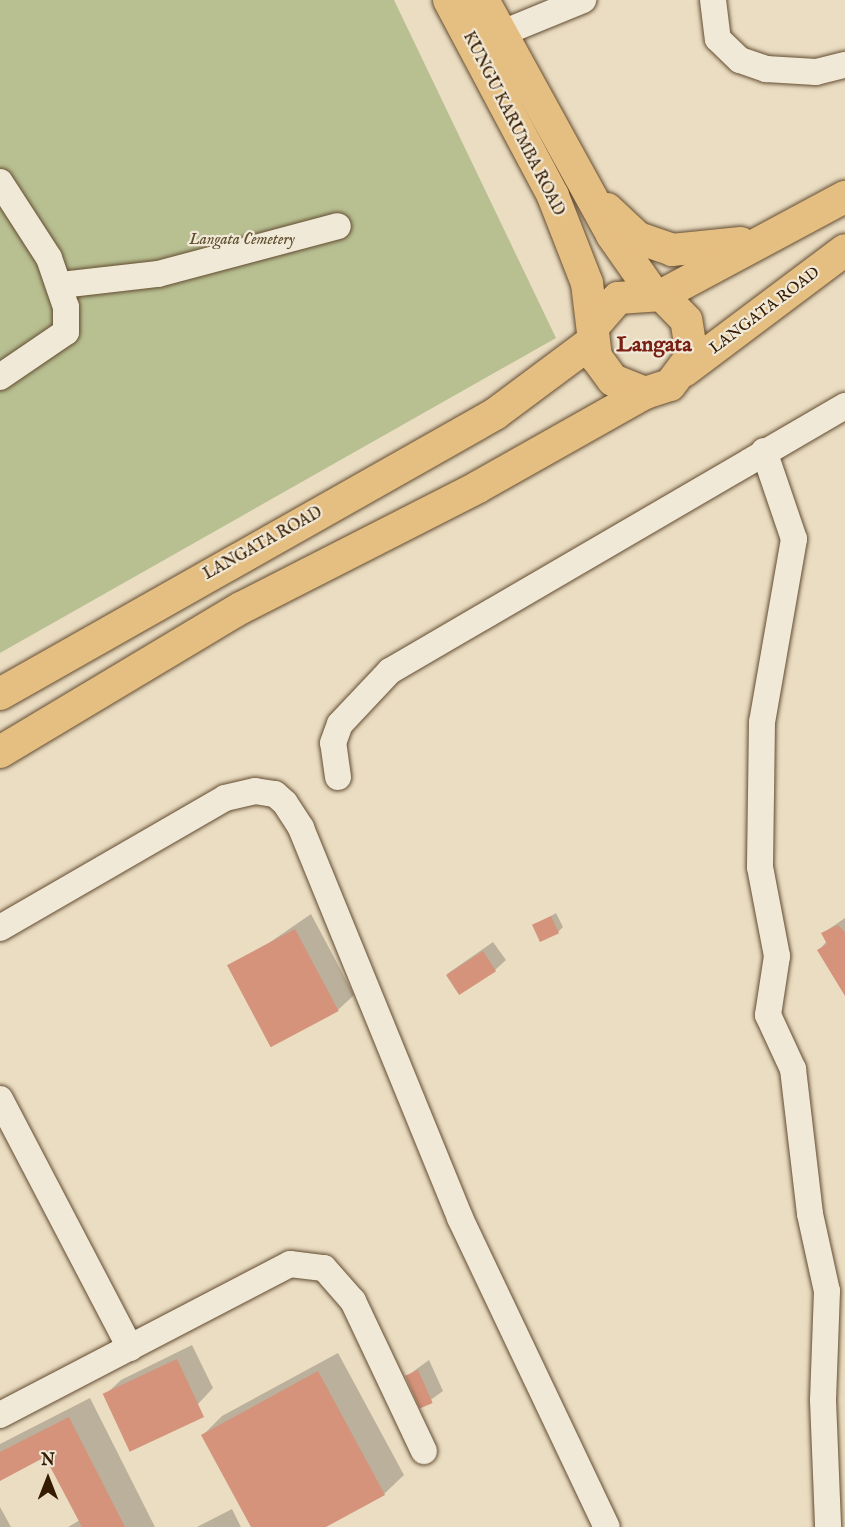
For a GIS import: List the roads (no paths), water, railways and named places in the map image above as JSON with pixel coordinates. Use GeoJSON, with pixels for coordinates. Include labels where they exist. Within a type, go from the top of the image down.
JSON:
{"type":"FeatureCollection","features":[{"type":"Feature","properties":{"kind":"main road","name":"KUNGU KARUMBA ROAD"},"geometry":{"type":"LineString","coordinates":[[449,0],[553,196],[587,283],[594,333]]}},
{"type":"Feature","properties":{"kind":"main road"},"geometry":{"type":"LineString","coordinates":[[0,752],[241,608],[478,487],[645,393],[670,385],[684,371],[692,337],[677,306],[657,293],[612,235],[594,198],[483,0]]}},
{"type":"Feature","properties":{"kind":"main road"},"geometry":{"type":"LineString","coordinates":[[645,393],[608,375],[594,333],[618,298],[657,293],[845,197]]}},
{"type":"Feature","properties":{"kind":"main road"},"geometry":{"type":"LineString","coordinates":[[594,198],[638,238],[672,250],[757,241]]}},
{"type":"Feature","properties":{"kind":"main road","name":"LANGATA ROAD"},"geometry":{"type":"LineString","coordinates":[[684,371],[845,250]]}},
{"type":"Feature","properties":{"kind":"main road","name":"LANGATA ROAD"},"geometry":{"type":"LineString","coordinates":[[0,694],[525,395],[594,333]]}},
{"type":"Feature","properties":{"kind":"lane"},"geometry":{"type":"LineString","coordinates":[[500,34],[583,0]]}},
{"type":"Feature","properties":{"kind":"lane"},"geometry":{"type":"LineString","coordinates":[[713,0],[718,39],[740,60],[766,69],[816,72],[845,65]]}},
{"type":"Feature","properties":{"kind":"lane"},"geometry":{"type":"LineString","coordinates":[[0,182],[61,285],[66,332],[0,377]]}},
{"type":"Feature","properties":{"kind":"lane"},"geometry":{"type":"LineString","coordinates":[[61,285],[158,274],[338,226]]}},
{"type":"Feature","properties":{"kind":"lane"},"geometry":{"type":"LineString","coordinates":[[338,777],[333,743],[340,724],[390,671],[764,451],[845,406]]}},
{"type":"Feature","properties":{"kind":"lane"},"geometry":{"type":"LineString","coordinates":[[764,451],[794,539],[762,722],[760,867],[777,956],[768,1015],[793,1069],[810,1214],[826,1291],[823,1400],[828,1527]]}},
{"type":"Feature","properties":{"kind":"lane"},"geometry":{"type":"LineString","coordinates":[[0,928],[225,798],[255,791],[275,794],[285,803],[301,828],[460,1218],[607,1527]]}},
{"type":"Feature","properties":{"kind":"lane"},"geometry":{"type":"LineString","coordinates":[[0,1099],[130,1348]]}},
{"type":"Feature","properties":{"kind":"lane"},"geometry":{"type":"LineString","coordinates":[[0,1415],[290,1264],[324,1268],[353,1302],[424,1451]]}},
{"type":"Feature","properties":{"kind":"district","name":"Langata"},"geometry":{"type":"Point","coordinates":[654,346]}},
{"type":"Feature","properties":{"kind":"park label","name":"Langata Cemetery"},"geometry":{"type":"Point","coordinates":[242,240]}}]}
